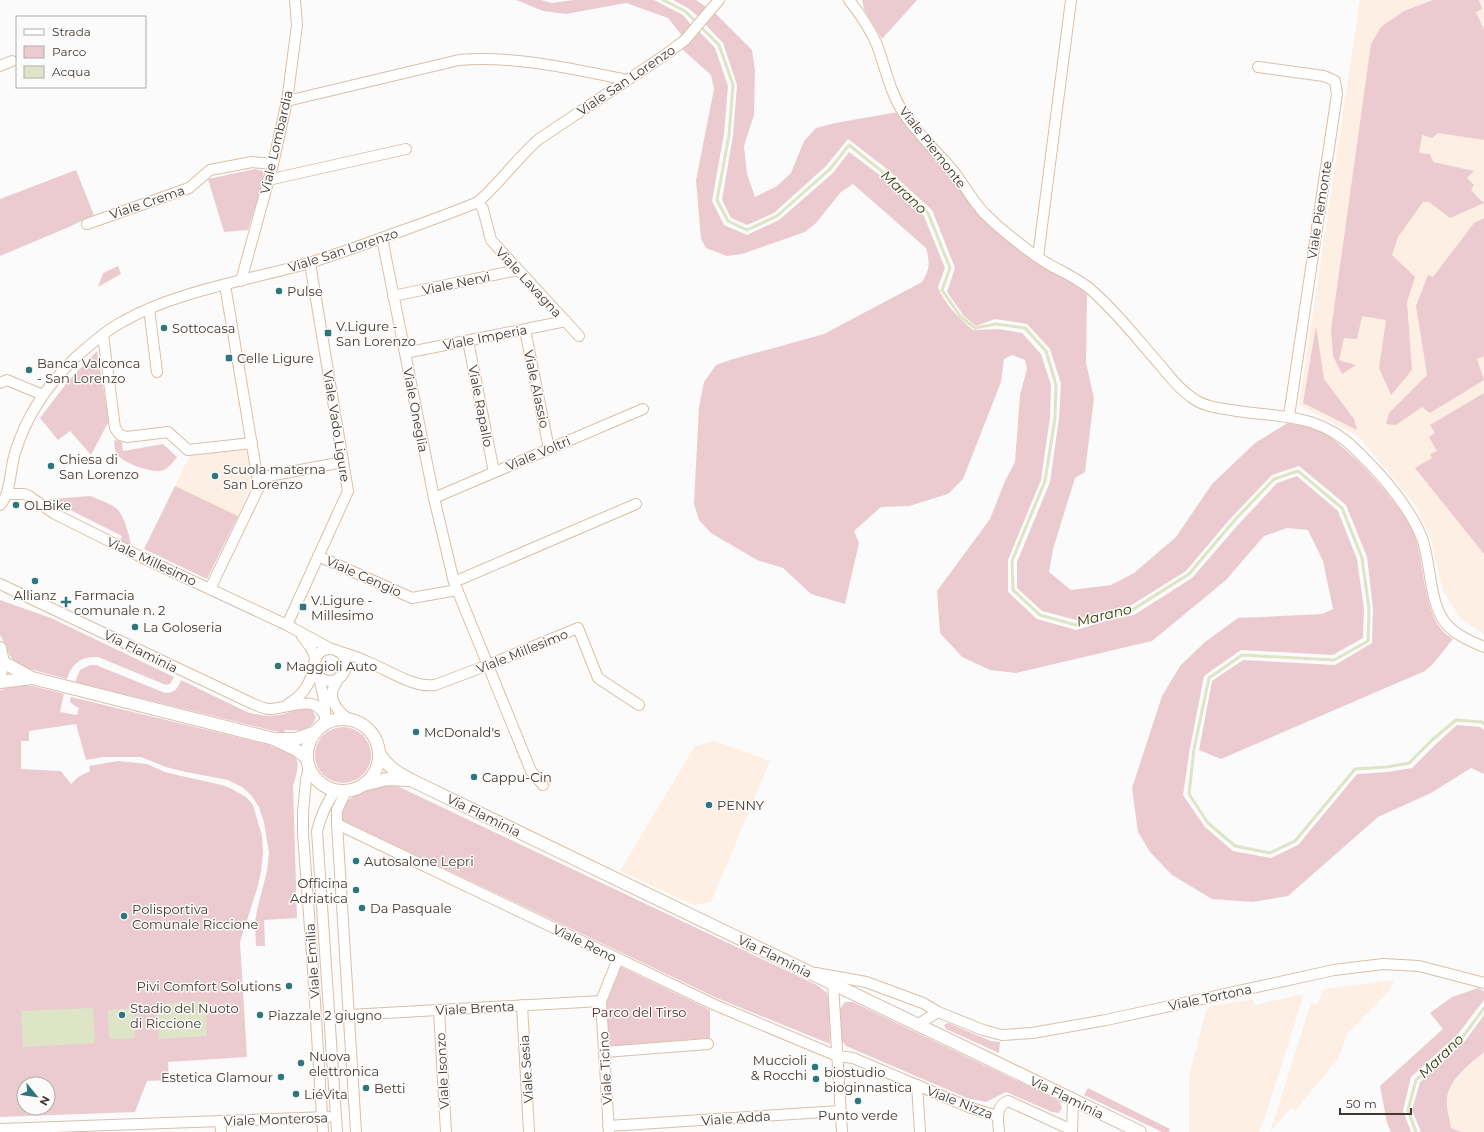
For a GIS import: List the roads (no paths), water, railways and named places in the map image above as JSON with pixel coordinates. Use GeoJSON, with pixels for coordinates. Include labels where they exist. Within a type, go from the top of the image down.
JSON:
{"type":"FeatureCollection","features":[{"type":"Feature","properties":{"kind":"main road"},"geometry":{"type":"LineString","coordinates":[[0,648],[3,662],[0,675]]}},
{"type":"Feature","properties":{"kind":"main road"},"geometry":{"type":"LineString","coordinates":[[3,662],[32,678],[274,739],[295,749],[308,762]]}},
{"type":"Feature","properties":{"kind":"main road"},"geometry":{"type":"LineString","coordinates":[[0,682],[32,678]]}},
{"type":"Feature","properties":{"kind":"main road"},"geometry":{"type":"LineString","coordinates":[[274,739],[296,739],[322,724],[332,721],[350,720],[359,723],[370,732],[377,744],[379,753],[375,771],[370,779],[363,785],[355,789],[341,791],[327,788],[313,775],[308,762],[308,748],[311,740],[322,724]]}},
{"type":"Feature","properties":{"kind":"main road","name":"Via Flaminia"},"geometry":{"type":"LineString","coordinates":[[379,753],[384,762],[393,770],[411,780],[1140,1132]]}},
{"type":"Feature","properties":{"kind":"main road","name":"Via Flaminia"},"geometry":{"type":"LineString","coordinates":[[363,785],[387,780],[411,780]]}},
{"type":"Feature","properties":{"kind":"street","name":"Viale Lombardia"},"geometry":{"type":"LineString","coordinates":[[241,281],[273,164],[287,101],[297,26],[295,0]]}},
{"type":"Feature","properties":{"kind":"street","name":"Viale San Lorenzo"},"geometry":{"type":"LineString","coordinates":[[0,505],[7,494],[14,454],[23,431],[43,396],[57,377],[76,358],[121,322],[149,309],[182,297],[310,263],[478,202],[539,139],[685,40],[707,16],[719,0]]}},
{"type":"Feature","properties":{"kind":"street","name":"Viale Piemonte"},"geometry":{"type":"LineString","coordinates":[[849,0],[861,14],[876,42],[888,78],[902,110],[955,173],[984,212],[1021,245],[1089,288],[1110,309],[1178,386],[1192,398],[1220,409],[1289,416],[1310,421],[1340,436],[1354,448],[1378,472],[1406,509],[1421,537],[1438,609],[1445,622],[1455,632],[1484,648]]}},
{"type":"Feature","properties":{"kind":"street","name":"Viale Piemonte"},"geometry":{"type":"LineString","coordinates":[[859,0],[861,14]]}},
{"type":"Feature","properties":{"kind":"street"},"geometry":{"type":"LineString","coordinates":[[1038,257],[1071,0]]}},
{"type":"Feature","properties":{"kind":"street"},"geometry":{"type":"LineString","coordinates":[[287,101],[459,60],[478,58],[514,61],[627,80]]}},
{"type":"Feature","properties":{"kind":"street"},"geometry":{"type":"LineString","coordinates":[[0,66],[12,61]]}},
{"type":"Feature","properties":{"kind":"street","name":"Viale Piemonte"},"geometry":{"type":"LineString","coordinates":[[1258,67],[1324,76],[1335,81],[1337,94],[1289,416]]}},
{"type":"Feature","properties":{"kind":"street"},"geometry":{"type":"LineString","coordinates":[[268,180],[406,149]]}},
{"type":"Feature","properties":{"kind":"street","name":"Viale Crema"},"geometry":{"type":"LineString","coordinates":[[87,224],[189,188],[210,170],[252,162],[273,164]]}},
{"type":"Feature","properties":{"kind":"street","name":"Viale Lavagna"},"geometry":{"type":"LineString","coordinates":[[478,202],[483,209],[491,240],[579,336]]}},
{"type":"Feature","properties":{"kind":"street","name":"Viale Oneglia"},"geometry":{"type":"LineString","coordinates":[[382,238],[434,498],[456,586],[531,771],[542,785]]}},
{"type":"Feature","properties":{"kind":"street","name":"Viale Vado Ligure"},"geometry":{"type":"LineString","coordinates":[[287,625],[348,490],[310,263]]}},
{"type":"Feature","properties":{"kind":"street","name":"Viale Nervi"},"geometry":{"type":"LineString","coordinates":[[393,296],[518,270]]}},
{"type":"Feature","properties":{"kind":"street"},"geometry":{"type":"LineString","coordinates":[[210,589],[259,487],[225,285]]}},
{"type":"Feature","properties":{"kind":"street"},"geometry":{"type":"LineString","coordinates":[[149,309],[157,372]]}},
{"type":"Feature","properties":{"kind":"street","name":"Viale Imperia"},"geometry":{"type":"LineString","coordinates":[[405,354],[566,321]]}},
{"type":"Feature","properties":{"kind":"street","name":"Viale Alassio"},"geometry":{"type":"LineString","coordinates":[[525,330],[549,449]]}},
{"type":"Feature","properties":{"kind":"street"},"geometry":{"type":"LineString","coordinates":[[103,335],[115,428],[120,435],[128,437],[168,432],[188,450],[252,443]]}},
{"type":"Feature","properties":{"kind":"street","name":"Viale Rapallo"},"geometry":{"type":"LineString","coordinates":[[468,341],[494,472]]}},
{"type":"Feature","properties":{"kind":"street"},"geometry":{"type":"LineString","coordinates":[[0,383],[8,380],[43,396]]}},
{"type":"Feature","properties":{"kind":"street","name":"Viale Voltri"},"geometry":{"type":"LineString","coordinates":[[434,498],[643,409]]}},
{"type":"Feature","properties":{"kind":"street"},"geometry":{"type":"LineString","coordinates":[[258,478],[343,462]]}},
{"type":"Feature","properties":{"kind":"street","name":"Viale Millesimo"},"geometry":{"type":"LineString","coordinates":[[7,494],[24,494],[29,496],[55,514],[139,556],[287,625],[334,650],[369,662],[418,684],[427,686],[435,685],[488,666],[578,628],[598,678],[639,705]]}},
{"type":"Feature","properties":{"kind":"street"},"geometry":{"type":"LineString","coordinates":[[456,586],[636,504]]}},
{"type":"Feature","properties":{"kind":"street","name":"Viale Cengio"},"geometry":{"type":"LineString","coordinates":[[318,556],[412,598],[456,586]]}},
{"type":"Feature","properties":{"kind":"street","name":"Via Flaminia"},"geometry":{"type":"LineString","coordinates":[[0,584],[263,708],[271,709],[304,703],[312,704],[318,707],[322,724]]}},
{"type":"Feature","properties":{"kind":"street","name":"Viale Millesimo"},"geometry":{"type":"LineString","coordinates":[[298,631],[311,648],[325,700],[322,724]]}},
{"type":"Feature","properties":{"kind":"street"},"geometry":{"type":"LineString","coordinates":[[339,677],[326,680],[316,667],[322,652],[334,650],[344,658],[345,668]]}},
{"type":"Feature","properties":{"kind":"street"},"geometry":{"type":"LineString","coordinates":[[350,720],[345,717],[333,700],[332,690],[345,668],[354,662],[369,662]]}},
{"type":"Feature","properties":{"kind":"street","name":"Via Flaminia"},"geometry":{"type":"LineString","coordinates":[[284,706],[304,692],[316,667]]}},
{"type":"Feature","properties":{"kind":"street","name":"Viale Emilia"},"geometry":{"type":"LineString","coordinates":[[308,762],[303,812],[303,834],[323,1132]]}},
{"type":"Feature","properties":{"kind":"street"},"geometry":{"type":"LineString","coordinates":[[341,791],[337,810],[337,824],[356,1132]]}},
{"type":"Feature","properties":{"kind":"street","name":"Viale Emilia"},"geometry":{"type":"LineString","coordinates":[[337,1132],[317,831],[321,814],[328,800],[341,791]]}},
{"type":"Feature","properties":{"kind":"street","name":"Viale Reno"},"geometry":{"type":"LineString","coordinates":[[337,824],[715,1005],[837,1056]]}},
{"type":"Feature","properties":{"kind":"street","name":"Viale Ticino"},"geometry":{"type":"LineString","coordinates":[[608,1129],[601,1001],[618,959]]}},
{"type":"Feature","properties":{"kind":"street","name":"Viale Tortona"},"geometry":{"type":"LineString","coordinates":[[808,971],[866,982],[923,1003],[938,1012],[983,1030],[1002,1035],[1032,1033],[1106,1020],[1334,970],[1383,964],[1418,966],[1484,983]]}},
{"type":"Feature","properties":{"kind":"street"},"geometry":{"type":"LineString","coordinates":[[833,984],[842,1132]]}},
{"type":"Feature","properties":{"kind":"street","name":"Viale Brenta"},"geometry":{"type":"LineString","coordinates":[[349,1015],[601,1001]]}},
{"type":"Feature","properties":{"kind":"street","name":"Viale Sesia"},"geometry":{"type":"LineString","coordinates":[[522,1005],[530,1132]]}},
{"type":"Feature","properties":{"kind":"street","name":"Viale Isonzo"},"geometry":{"type":"LineString","coordinates":[[439,1010],[446,1132]]}},
{"type":"Feature","properties":{"kind":"street"},"geometry":{"type":"LineString","coordinates":[[917,1025],[938,1012]]}},
{"type":"Feature","properties":{"kind":"street"},"geometry":{"type":"LineString","coordinates":[[604,1052],[708,1044]]}},
{"type":"Feature","properties":{"kind":"street","name":"Viale Nizza"},"geometry":{"type":"LineString","coordinates":[[837,1056],[853,1058],[971,1108],[998,1116],[1002,1103],[1008,1101],[1072,1131]]}},
{"type":"Feature","properties":{"kind":"street"},"geometry":{"type":"LineString","coordinates":[[917,1085],[920,1132]]}},
{"type":"Feature","properties":{"kind":"street"},"geometry":{"type":"LineString","coordinates":[[1072,1131],[1073,1099]]}},
{"type":"Feature","properties":{"kind":"street","name":"Viale Adda"},"geometry":{"type":"LineString","coordinates":[[608,1129],[840,1111]]}},
{"type":"Feature","properties":{"kind":"street","name":"Viale Monterosa"},"geometry":{"type":"LineString","coordinates":[[0,1129],[140,1128],[220,1121],[336,1116]]}},
{"type":"Feature","properties":{"kind":"street"},"geometry":{"type":"LineString","coordinates":[[998,1116],[999,1132]]}},
{"type":"Feature","properties":{"kind":"street"},"geometry":{"type":"LineString","coordinates":[[220,1121],[221,1132]]}},
{"type":"Feature","properties":{"kind":"water"},"geometry":{"type":"Polygon","coordinates":[[[206,1001],[207,1036],[159,1039],[157,1004],[206,1001]]]}},
{"type":"Feature","properties":{"kind":"water"},"geometry":{"type":"Polygon","coordinates":[[[93,1008],[95,1043],[23,1047],[21,1011],[93,1008]]]}},
{"type":"Feature","properties":{"kind":"water"},"geometry":{"type":"Polygon","coordinates":[[[134,1008],[135,1038],[109,1039],[108,1010],[134,1008]]]}},
{"type":"Feature","properties":{"kind":"waterway","name":"Marano"},"geometry":{"type":"LineString","coordinates":[[663,0],[685,11],[719,45],[733,85],[729,135],[717,200],[728,221],[747,230],[777,216],[830,169],[849,145],[884,173],[928,213],[950,268],[942,290],[960,316],[975,328],[996,324],[1025,328],[1046,351],[1056,385],[1055,418],[1045,481],[1012,561],[1013,590],[1040,615],[1076,625],[1108,615],[1132,610],[1189,574],[1233,522],[1274,479],[1298,471],[1342,508],[1362,558],[1369,609],[1368,641],[1334,660],[1242,655],[1209,678],[1194,749],[1189,794],[1208,823],[1235,846],[1270,853],[1295,841],[1355,769],[1387,767],[1409,763],[1432,740],[1456,720],[1482,722],[1484,724]]}},
{"type":"Feature","properties":{"kind":"waterway","name":"Marano"},"geometry":{"type":"LineString","coordinates":[[1416,1132],[1408,1110],[1416,1080],[1462,1038],[1484,1008]]}},
{"type":"Feature","properties":{"kind":"place","name":"Pulse"},"geometry":{"type":"Point","coordinates":[279,291]}},
{"type":"Feature","properties":{"kind":"place","name":"Sottocasa"},"geometry":{"type":"Point","coordinates":[164,328]}},
{"type":"Feature","properties":{"kind":"place","name":"V.Ligure - San Lorenzo"},"geometry":{"type":"Point","coordinates":[328,333]}},
{"type":"Feature","properties":{"kind":"place","name":"Celle Ligure"},"geometry":{"type":"Point","coordinates":[229,358]}},
{"type":"Feature","properties":{"kind":"place","name":"Banca Valconca - San Lorenzo"},"geometry":{"type":"Point","coordinates":[29,370]}},
{"type":"Feature","properties":{"kind":"place","name":"Chiesa di San Lorenzo"},"geometry":{"type":"Point","coordinates":[51,466]}},
{"type":"Feature","properties":{"kind":"place","name":"Scuola materna San Lorenzo"},"geometry":{"type":"Point","coordinates":[215,476]}},
{"type":"Feature","properties":{"kind":"place","name":"OLBike"},"geometry":{"type":"Point","coordinates":[16,505]}},
{"type":"Feature","properties":{"kind":"place","name":"Allianz"},"geometry":{"type":"Point","coordinates":[35,581]}},
{"type":"Feature","properties":{"kind":"place","name":"Farmacia comunale n. 2"},"geometry":{"type":"Point","coordinates":[66,602]}},
{"type":"Feature","properties":{"kind":"place","name":"V.Ligure - Millesimo"},"geometry":{"type":"Point","coordinates":[303,607]}},
{"type":"Feature","properties":{"kind":"place","name":"La Goloseria"},"geometry":{"type":"Point","coordinates":[135,627]}},
{"type":"Feature","properties":{"kind":"place","name":"Maggioli Auto"},"geometry":{"type":"Point","coordinates":[278,666]}},
{"type":"Feature","properties":{"kind":"place","name":"McDonald's"},"geometry":{"type":"Point","coordinates":[416,732]}},
{"type":"Feature","properties":{"kind":"place","name":"Cappu-Cin"},"geometry":{"type":"Point","coordinates":[474,777]}},
{"type":"Feature","properties":{"kind":"place","name":"PENNY"},"geometry":{"type":"Point","coordinates":[709,805]}},
{"type":"Feature","properties":{"kind":"place","name":"Autosalone Lepri"},"geometry":{"type":"Point","coordinates":[356,861]}},
{"type":"Feature","properties":{"kind":"place","name":"Officina Adriatica"},"geometry":{"type":"Point","coordinates":[356,890]}},
{"type":"Feature","properties":{"kind":"place","name":"Da Pasquale"},"geometry":{"type":"Point","coordinates":[362,908]}},
{"type":"Feature","properties":{"kind":"place","name":"Polisportiva Comunale Riccione"},"geometry":{"type":"Point","coordinates":[124,916]}},
{"type":"Feature","properties":{"kind":"place","name":"Pivi Comfort Solutions"},"geometry":{"type":"Point","coordinates":[289,986]}},
{"type":"Feature","properties":{"kind":"place","name":"Stadio del Nuoto di Riccione"},"geometry":{"type":"Point","coordinates":[122,1015]}},
{"type":"Feature","properties":{"kind":"place","name":"Piazzale 2 giugno"},"geometry":{"type":"Point","coordinates":[260,1015]}},
{"type":"Feature","properties":{"kind":"place","name":"Nuova elettronica"},"geometry":{"type":"Point","coordinates":[301,1063]}},
{"type":"Feature","properties":{"kind":"place","name":"Muccioli & Rocchi"},"geometry":{"type":"Point","coordinates":[815,1067]}},
{"type":"Feature","properties":{"kind":"place","name":"Estetica Glamour"},"geometry":{"type":"Point","coordinates":[281,1077]}},
{"type":"Feature","properties":{"kind":"place","name":"biostudio bioginnastica"},"geometry":{"type":"Point","coordinates":[816,1079]}},
{"type":"Feature","properties":{"kind":"place","name":"Betti"},"geometry":{"type":"Point","coordinates":[366,1088]}},
{"type":"Feature","properties":{"kind":"place","name":"LiéVita"},"geometry":{"type":"Point","coordinates":[296,1094]}},
{"type":"Feature","properties":{"kind":"place","name":"Punto verde"},"geometry":{"type":"Point","coordinates":[858,1101]}},
{"type":"Feature","properties":{"kind":"park label","name":"Parco del Tirso"},"geometry":{"type":"Point","coordinates":[639,1012]}}]}
